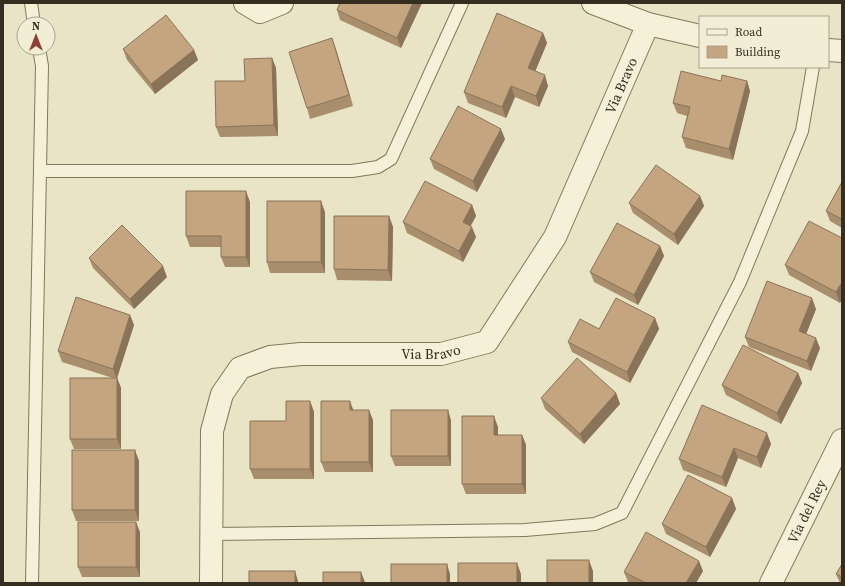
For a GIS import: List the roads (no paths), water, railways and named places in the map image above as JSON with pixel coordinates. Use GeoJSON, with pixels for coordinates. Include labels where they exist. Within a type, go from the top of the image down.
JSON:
{"type":"FeatureCollection","features":[{"type":"Feature","properties":{"kind":"street"},"geometry":{"type":"LineString","coordinates":[[245,3],[260,12],[282,3]]}},
{"type":"Feature","properties":{"kind":"street"},"geometry":{"type":"LineString","coordinates":[[593,3],[648,24],[699,36]]}},
{"type":"Feature","properties":{"kind":"street","name":"Via Bravo"},"geometry":{"type":"LineString","coordinates":[[211,583],[212,431],[222,394],[240,368],[270,357],[301,354],[441,354],[487,342],[555,237],[648,24]]}},
{"type":"Feature","properties":{"kind":"street"},"geometry":{"type":"LineString","coordinates":[[829,50],[842,51]]}},
{"type":"Feature","properties":{"kind":"street","name":"Via del Rey"},"geometry":{"type":"LineString","coordinates":[[771,583],[842,440]]}},
{"type":"Feature","properties":{"kind":"lane"},"geometry":{"type":"LineString","coordinates":[[31,3],[33,16]]}},
{"type":"Feature","properties":{"kind":"lane"},"geometry":{"type":"LineString","coordinates":[[40,171],[352,171],[378,167],[391,159],[462,3]]}},
{"type":"Feature","properties":{"kind":"lane"},"geometry":{"type":"LineString","coordinates":[[32,583],[42,66],[40,56]]}},
{"type":"Feature","properties":{"kind":"lane"},"geometry":{"type":"LineString","coordinates":[[211,534],[525,530],[595,524],[622,513],[740,282],[802,131],[813,68]]}}]}
